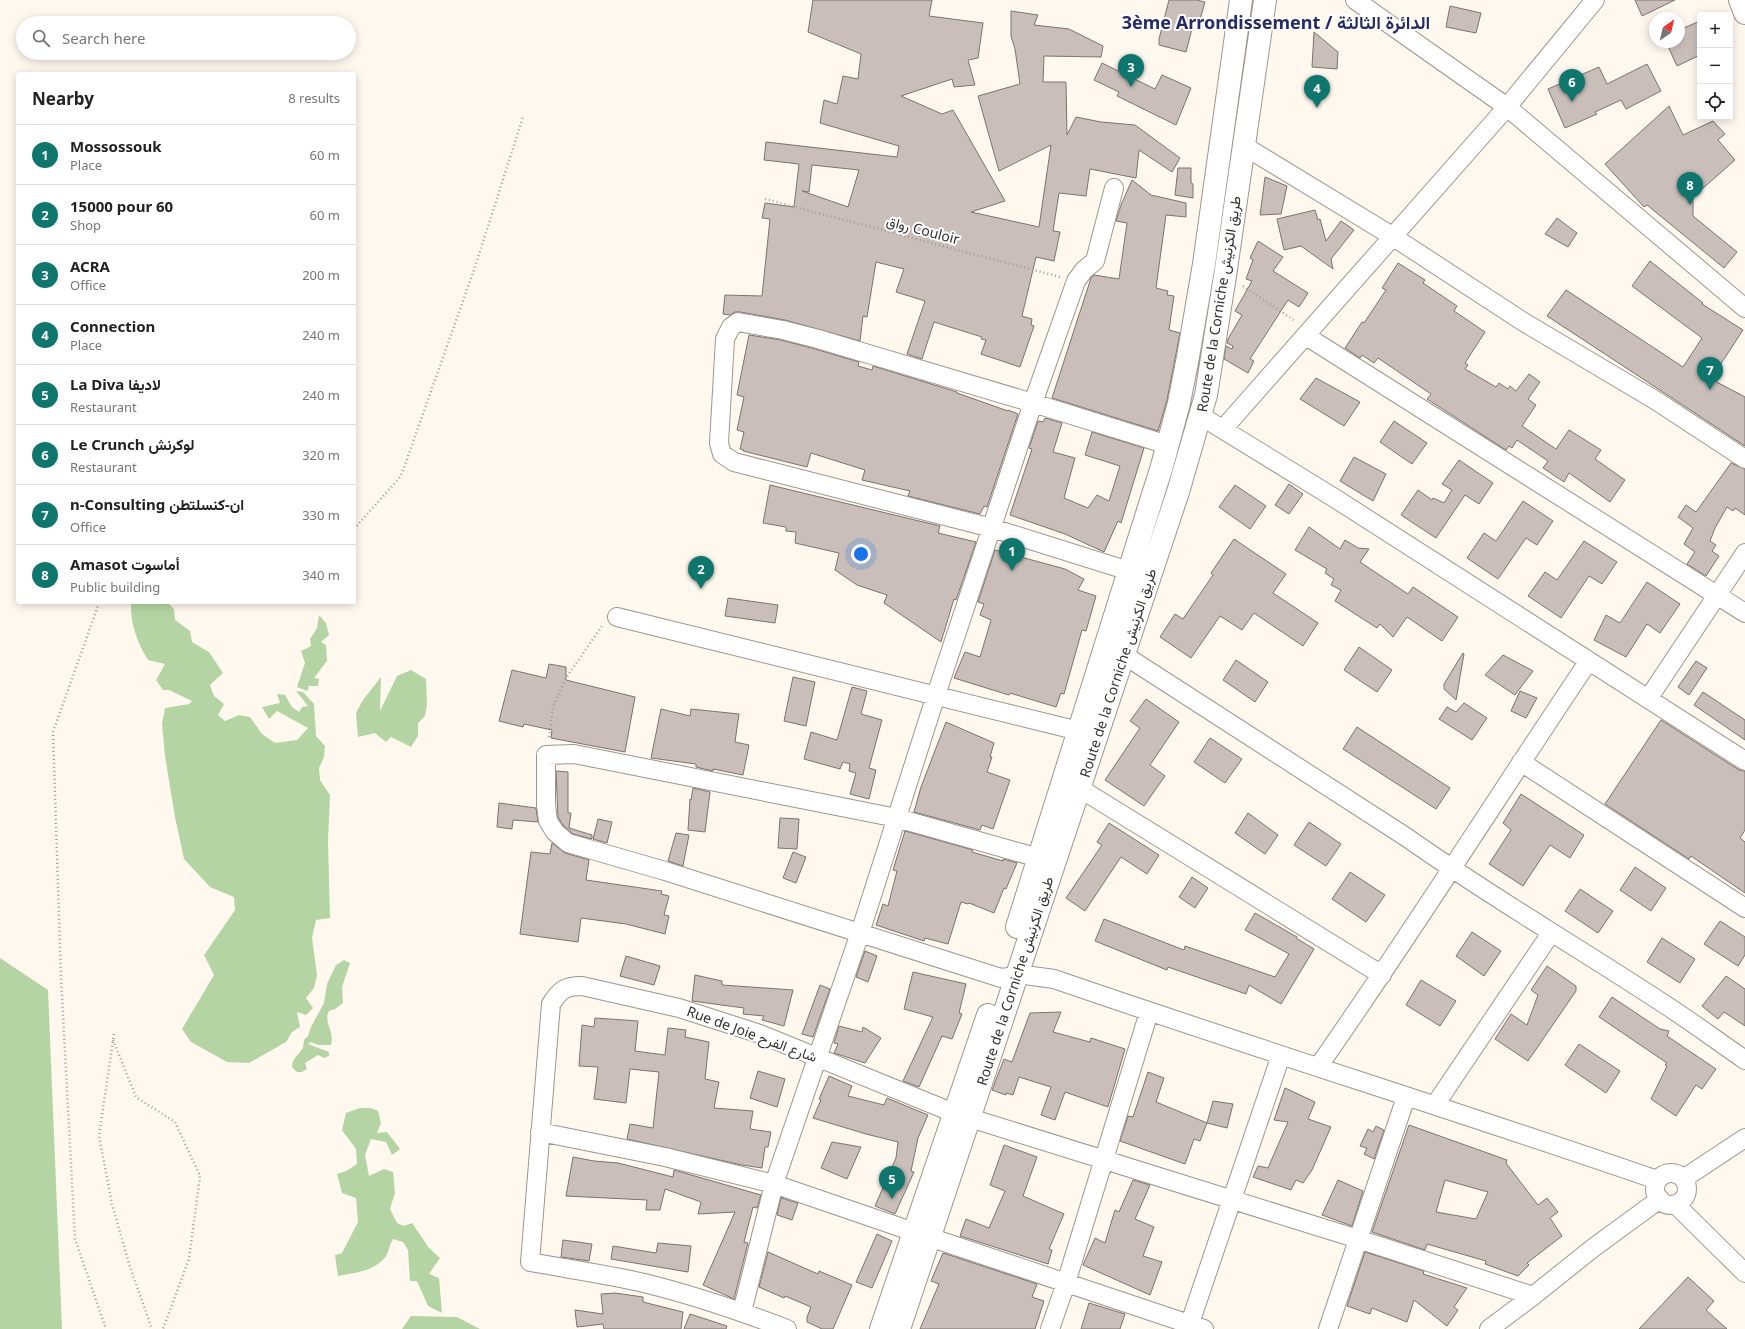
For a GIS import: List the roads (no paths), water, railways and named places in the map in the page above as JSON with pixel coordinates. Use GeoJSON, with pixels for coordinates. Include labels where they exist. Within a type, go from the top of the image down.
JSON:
{"type":"FeatureCollection","features":[{"type":"Feature","properties":{"kind":"street","name":"Route de la Corniche طريق الكرنيش"},"geometry":{"type":"LineString","coordinates":[[1009,977],[1039,858],[1168,445],[1186,364],[1204,264],[1241,0]]}},
{"type":"Feature","properties":{"kind":"street","name":"Route de la Corniche طريق الكرنيش"},"geometry":{"type":"LineString","coordinates":[[898,1329],[922,1235],[1009,977],[1079,788],[1178,492],[1201,416],[1206,395],[1225,276],[1265,0]]}},
{"type":"Feature","properties":{"kind":"street"},"geometry":{"type":"LineString","coordinates":[[1355,0],[1507,107],[1745,308]]}},
{"type":"Feature","properties":{"kind":"street"},"geometry":{"type":"LineString","coordinates":[[1223,429],[1507,107],[1595,0]]}},
{"type":"Feature","properties":{"kind":"street"},"geometry":{"type":"LineString","coordinates":[[1740,0],[1745,13]]}},
{"type":"Feature","properties":{"kind":"street"},"geometry":{"type":"LineString","coordinates":[[1244,146],[1392,236],[1522,321],[1654,400],[1745,459]]}},
{"type":"Feature","properties":{"kind":"street"},"geometry":{"type":"LineString","coordinates":[[742,1312],[774,1184],[860,933],[936,695],[1033,403],[1076,281],[1084,270],[1095,261],[1114,188]]}},
{"type":"Feature","properties":{"kind":"street"},"geometry":{"type":"LineString","coordinates":[[1129,571],[992,528],[734,462],[722,454],[719,443],[725,339],[731,326],[738,322],[782,330],[818,339],[1033,403],[1168,445]]}},
{"type":"Feature","properties":{"kind":"street"},"geometry":{"type":"LineString","coordinates":[[1306,336],[1745,613]]}},
{"type":"Feature","properties":{"kind":"street"},"geometry":{"type":"LineString","coordinates":[[1201,416],[1336,499],[1588,662],[1745,761]]}},
{"type":"Feature","properties":{"kind":"street"},"geometry":{"type":"LineString","coordinates":[[1648,699],[1745,553]]}},
{"type":"Feature","properties":{"kind":"street"},"geometry":{"type":"LineString","coordinates":[[616,617],[1079,731]]}},
{"type":"Feature","properties":{"kind":"street"},"geometry":{"type":"LineString","coordinates":[[1124,655],[1406,837],[1551,933],[1659,1000],[1745,1060]]}},
{"type":"Feature","properties":{"kind":"street"},"geometry":{"type":"LineString","coordinates":[[1318,1067],[1382,975],[1588,662]]}},
{"type":"Feature","properties":{"kind":"street"},"geometry":{"type":"LineString","coordinates":[[1039,858],[897,818],[574,754],[546,755],[546,805],[548,821],[555,832],[568,843],[665,871],[860,933],[1009,977],[1025,975],[1054,979],[1406,1097],[1597,1158],[1657,1180]]}},
{"type":"Feature","properties":{"kind":"street"},"geometry":{"type":"LineString","coordinates":[[1521,762],[1745,908]]}},
{"type":"Feature","properties":{"kind":"street"},"geometry":{"type":"LineString","coordinates":[[1079,788],[1382,975]]}},
{"type":"Feature","properties":{"kind":"street"},"geometry":{"type":"LineString","coordinates":[[1434,1105],[1551,933]]}},
{"type":"Feature","properties":{"kind":"street","name":"Rue de Joie شارع الفرح"},"geometry":{"type":"LineString","coordinates":[[540,1132],[551,1004],[556,995],[564,988],[571,986],[582,986],[679,1008],[760,1034],[962,1115],[1358,1239],[1533,1296]]}},
{"type":"Feature","properties":{"kind":"street"},"geometry":{"type":"LineString","coordinates":[[1050,1329],[1066,1283],[1149,1012]]}},
{"type":"Feature","properties":{"kind":"street"},"geometry":{"type":"LineString","coordinates":[[787,1329],[687,1294],[642,1283],[530,1262],[540,1132],[665,1157],[774,1184],[1194,1327],[1233,1200],[1281,1055]]}},
{"type":"Feature","properties":{"kind":"street"},"geometry":{"type":"LineString","coordinates":[[1328,1329],[1406,1097]]}},
{"type":"Feature","properties":{"kind":"street"},"geometry":{"type":"LineString","coordinates":[[1683,1179],[1745,1138]]}},
{"type":"Feature","properties":{"kind":"street"},"geometry":{"type":"LineString","coordinates":[[1489,1329],[1593,1248],[1667,1202],[1683,1199],[1686,1194],[1686,1184],[1680,1176],[1670,1173],[1661,1176],[1657,1180],[1655,1190],[1667,1202],[1745,1273]]}},
{"type":"Feature","properties":{"kind":"street","name":"Route de la Corniche طريق الكرنيش"},"geometry":{"type":"LineString","coordinates":[[881,1329],[922,1235]]}},
{"type":"Feature","properties":{"kind":"place","name":"ACRA"},"geometry":{"type":"Point","coordinates":[1131,87]}},
{"type":"Feature","properties":{"kind":"place","name":"Le Crunch لوكرنش"},"geometry":{"type":"Point","coordinates":[1572,102]}},
{"type":"Feature","properties":{"kind":"place","name":"Connection"},"geometry":{"type":"Point","coordinates":[1317,108]}},
{"type":"Feature","properties":{"kind":"place","name":"Amasot أماسوت"},"geometry":{"type":"Point","coordinates":[1690,205]}},
{"type":"Feature","properties":{"kind":"place","name":"n-Consulting ان-كنسلتطن"},"geometry":{"type":"Point","coordinates":[1710,390]}},
{"type":"Feature","properties":{"kind":"place","name":"Mossossouk"},"geometry":{"type":"Point","coordinates":[1012,571]}},
{"type":"Feature","properties":{"kind":"place","name":"15000 pour 60"},"geometry":{"type":"Point","coordinates":[701,589]}},
{"type":"Feature","properties":{"kind":"place","name":"La Diva لاديفا"},"geometry":{"type":"Point","coordinates":[892,1199]}},
{"type":"Feature","properties":{"kind":"district","name":"3ème Arrondissement / الدائرة الثالثة"},"geometry":{"type":"Point","coordinates":[1276,23]}}]}
